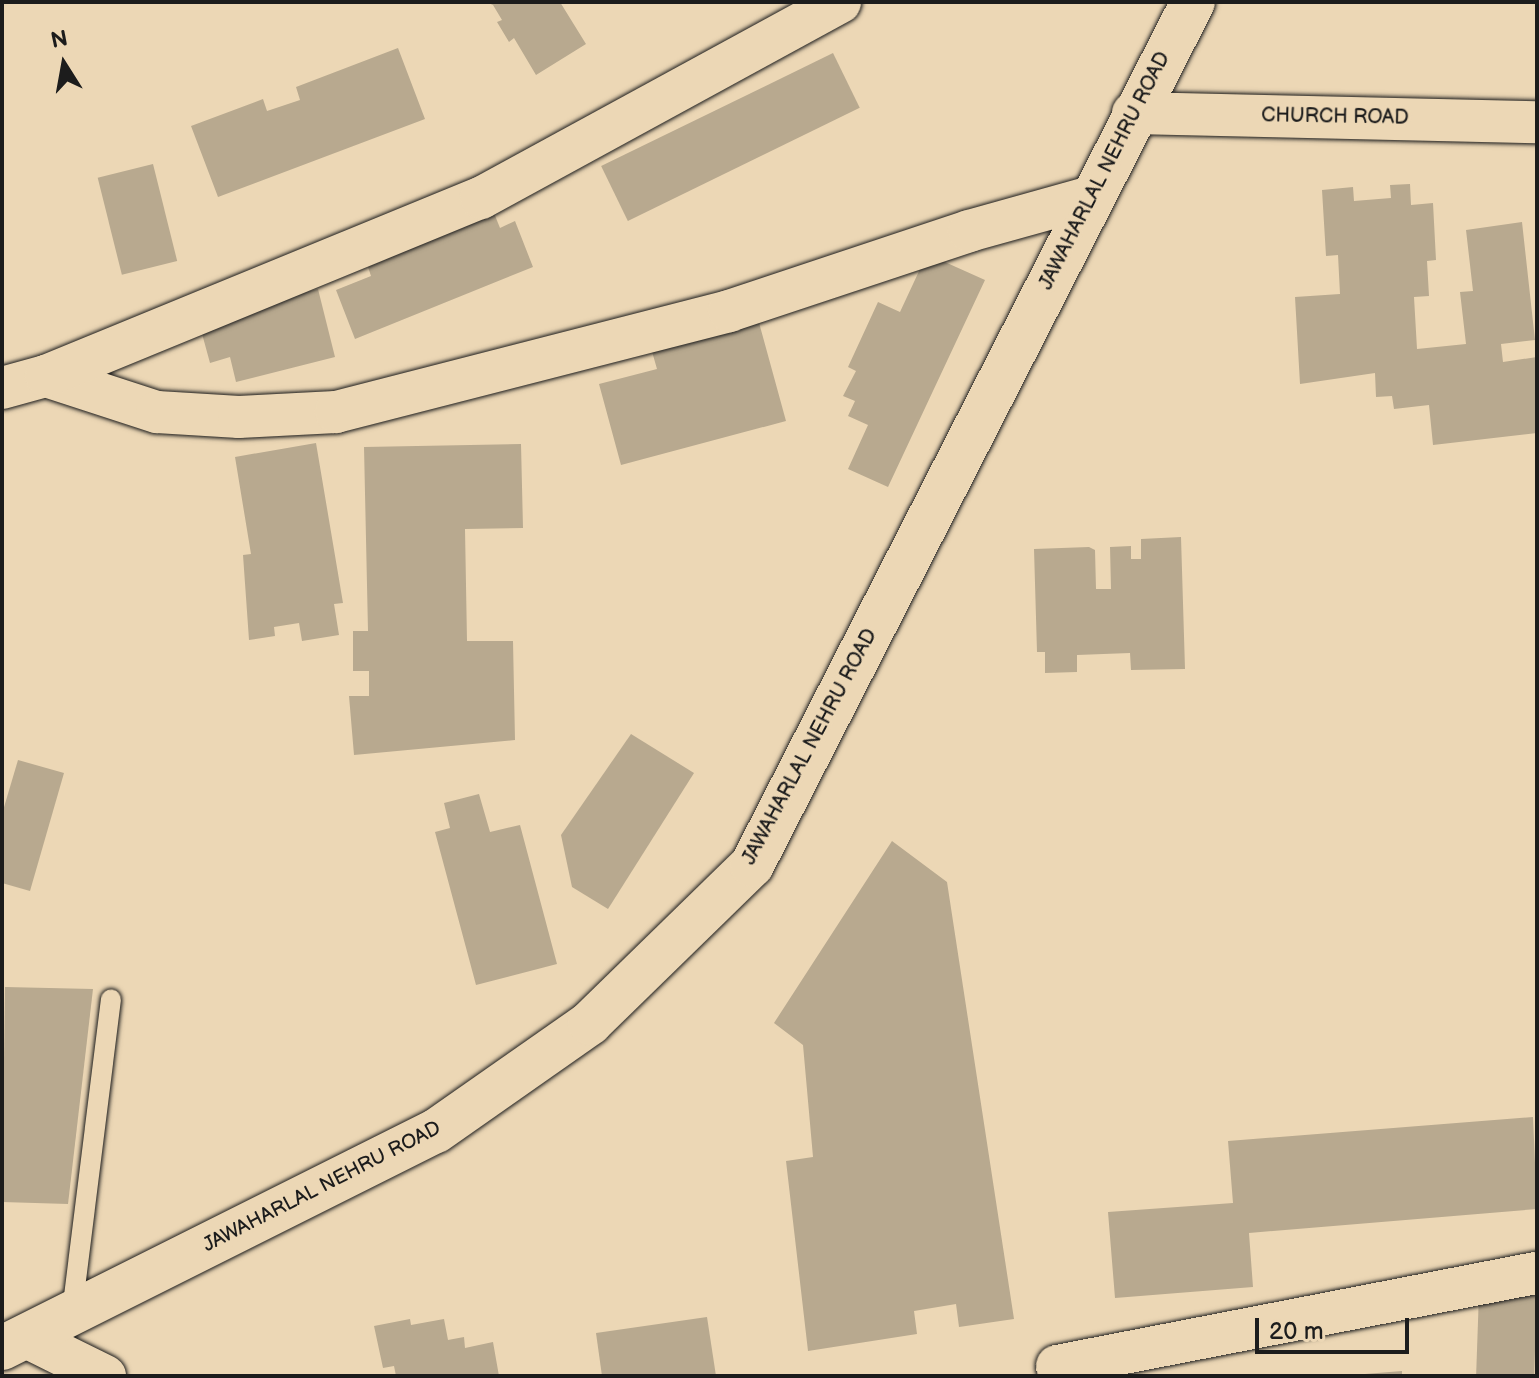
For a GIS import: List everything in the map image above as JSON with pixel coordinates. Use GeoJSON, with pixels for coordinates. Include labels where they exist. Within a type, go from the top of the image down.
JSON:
{"type":"FeatureCollection","features":[{"type":"Feature","properties":{"kind":"street"},"geometry":{"type":"LineString","coordinates":[[2,388],[46,376],[481,198],[840,2]]}},
{"type":"Feature","properties":{"kind":"street","name":"JAWAHARLAL NEHRU ROAD"},"geometry":{"type":"LineString","coordinates":[[15,1343],[436,1131],[590,1023],[752,865],[1133,113],[1193,2]]}},
{"type":"Feature","properties":{"kind":"street","name":"CHURCH ROAD"},"geometry":{"type":"LineString","coordinates":[[1133,113],[1537,122]]}},
{"type":"Feature","properties":{"kind":"street"},"geometry":{"type":"LineString","coordinates":[[46,376],[157,412],[239,417],[336,412],[729,311],[969,231],[1091,197]]}},
{"type":"Feature","properties":{"kind":"street"},"geometry":{"type":"LineString","coordinates":[[1057,1366],[1537,1273]]}},
{"type":"Feature","properties":{"kind":"street"},"geometry":{"type":"LineString","coordinates":[[15,1343],[105,1376]]}},
{"type":"Feature","properties":{"kind":"lane"},"geometry":{"type":"LineString","coordinates":[[72,1316],[111,999]]}},
{"type":"Feature","properties":{"kind":"building"},"geometry":{"type":"Polygon","coordinates":[[[486,2],[560,2],[586,44],[536,75],[514,38],[509,42],[497,22],[502,20],[493,5],[486,2]]]}},
{"type":"Feature","properties":{"kind":"building"},"geometry":{"type":"Polygon","coordinates":[[[398,48],[425,119],[218,197],[191,126],[263,99],[267,111],[300,100],[296,87],[398,48]]]}},
{"type":"Feature","properties":{"kind":"building"},"geometry":{"type":"Polygon","coordinates":[[[833,53],[860,108],[628,221],[601,166],[833,53]]]}},
{"type":"Feature","properties":{"kind":"building"},"geometry":{"type":"Polygon","coordinates":[[[153,164],[177,261],[122,275],[98,178],[153,164]]]}},
{"type":"Feature","properties":{"kind":"building"},"geometry":{"type":"Polygon","coordinates":[[[1410,184],[1411,205],[1433,203],[1436,260],[1427,261],[1429,296],[1414,297],[1417,349],[1466,344],[1460,292],[1473,291],[1466,230],[1522,222],[1535,340],[1501,344],[1503,362],[1537,357],[1537,433],[1433,445],[1429,405],[1394,409],[1392,396],[1376,397],[1375,373],[1300,384],[1295,297],[1340,294],[1338,255],[1326,256],[1322,190],[1353,187],[1354,201],[1391,198],[1390,185],[1410,184]]]}},
{"type":"Feature","properties":{"kind":"building"},"geometry":{"type":"Polygon","coordinates":[[[494,213],[500,228],[515,221],[533,267],[355,339],[336,290],[371,276],[368,267],[494,213]]]}},
{"type":"Feature","properties":{"kind":"building"},"geometry":{"type":"Polygon","coordinates":[[[927,254],[985,280],[888,487],[848,469],[868,425],[848,416],[855,401],[843,396],[856,371],[848,367],[878,302],[900,312],[927,254]]]}},
{"type":"Feature","properties":{"kind":"building"},"geometry":{"type":"Polygon","coordinates":[[[318,289],[335,357],[236,382],[230,357],[210,363],[198,319],[318,289]]]}},
{"type":"Feature","properties":{"kind":"building"},"geometry":{"type":"Polygon","coordinates":[[[758,319],[786,421],[621,465],[599,384],[657,369],[651,348],[758,319]]]}},
{"type":"Feature","properties":{"kind":"building"},"geometry":{"type":"Polygon","coordinates":[[[316,443],[343,603],[334,604],[339,635],[302,641],[299,623],[274,627],[275,636],[249,640],[243,555],[251,554],[235,457],[316,443]]]}},
{"type":"Feature","properties":{"kind":"building"},"geometry":{"type":"Polygon","coordinates":[[[521,444],[523,528],[465,529],[467,641],[513,641],[515,740],[354,755],[349,696],[369,696],[369,671],[353,671],[353,631],[368,631],[364,447],[521,444]]]}},
{"type":"Feature","properties":{"kind":"building"},"geometry":{"type":"Polygon","coordinates":[[[1181,537],[1185,669],[1131,670],[1130,653],[1077,655],[1077,672],[1045,673],[1045,652],[1037,652],[1034,549],[1089,547],[1095,550],[1096,589],[1111,589],[1110,547],[1131,546],[1131,559],[1141,559],[1141,539],[1181,537]]]}},
{"type":"Feature","properties":{"kind":"building"},"geometry":{"type":"Polygon","coordinates":[[[631,734],[694,773],[608,909],[572,887],[561,835],[631,734]]]}},
{"type":"Feature","properties":{"kind":"building"},"geometry":{"type":"Polygon","coordinates":[[[18,760],[64,773],[30,891],[2,883],[2,814],[18,760]]]}},
{"type":"Feature","properties":{"kind":"building"},"geometry":{"type":"Polygon","coordinates":[[[479,794],[490,832],[520,825],[557,964],[476,985],[435,832],[450,828],[444,803],[479,794]]]}},
{"type":"Feature","properties":{"kind":"building"},"geometry":{"type":"Polygon","coordinates":[[[892,841],[947,882],[1014,1319],[959,1327],[956,1304],[914,1311],[917,1334],[808,1351],[786,1161],[813,1157],[803,1045],[774,1023],[892,841]]]}},
{"type":"Feature","properties":{"kind":"building"},"geometry":{"type":"Polygon","coordinates":[[[5,987],[93,989],[68,1204],[2,1202],[5,987]]]}},
{"type":"Feature","properties":{"kind":"building"},"geometry":{"type":"Polygon","coordinates":[[[1533,1117],[1537,1209],[1249,1233],[1253,1287],[1115,1298],[1108,1212],[1233,1203],[1228,1141],[1533,1117]]]}},
{"type":"Feature","properties":{"kind":"building"},"geometry":{"type":"Polygon","coordinates":[[[1479,1293],[1537,1295],[1534,1376],[1476,1376],[1479,1293]]]}},
{"type":"Feature","properties":{"kind":"building"},"geometry":{"type":"Polygon","coordinates":[[[707,1317],[716,1376],[602,1376],[596,1333],[707,1317]]]}},
{"type":"Feature","properties":{"kind":"building"},"geometry":{"type":"Polygon","coordinates":[[[410,1319],[411,1325],[444,1319],[448,1340],[464,1337],[465,1348],[493,1342],[499,1376],[396,1376],[394,1366],[383,1368],[374,1326],[410,1319]]]}},
{"type":"Feature","properties":{"kind":"building"},"geometry":{"type":"Polygon","coordinates":[[[1402,1371],[1402,1376],[1365,1376],[1365,1374],[1402,1371]]]}}]}
